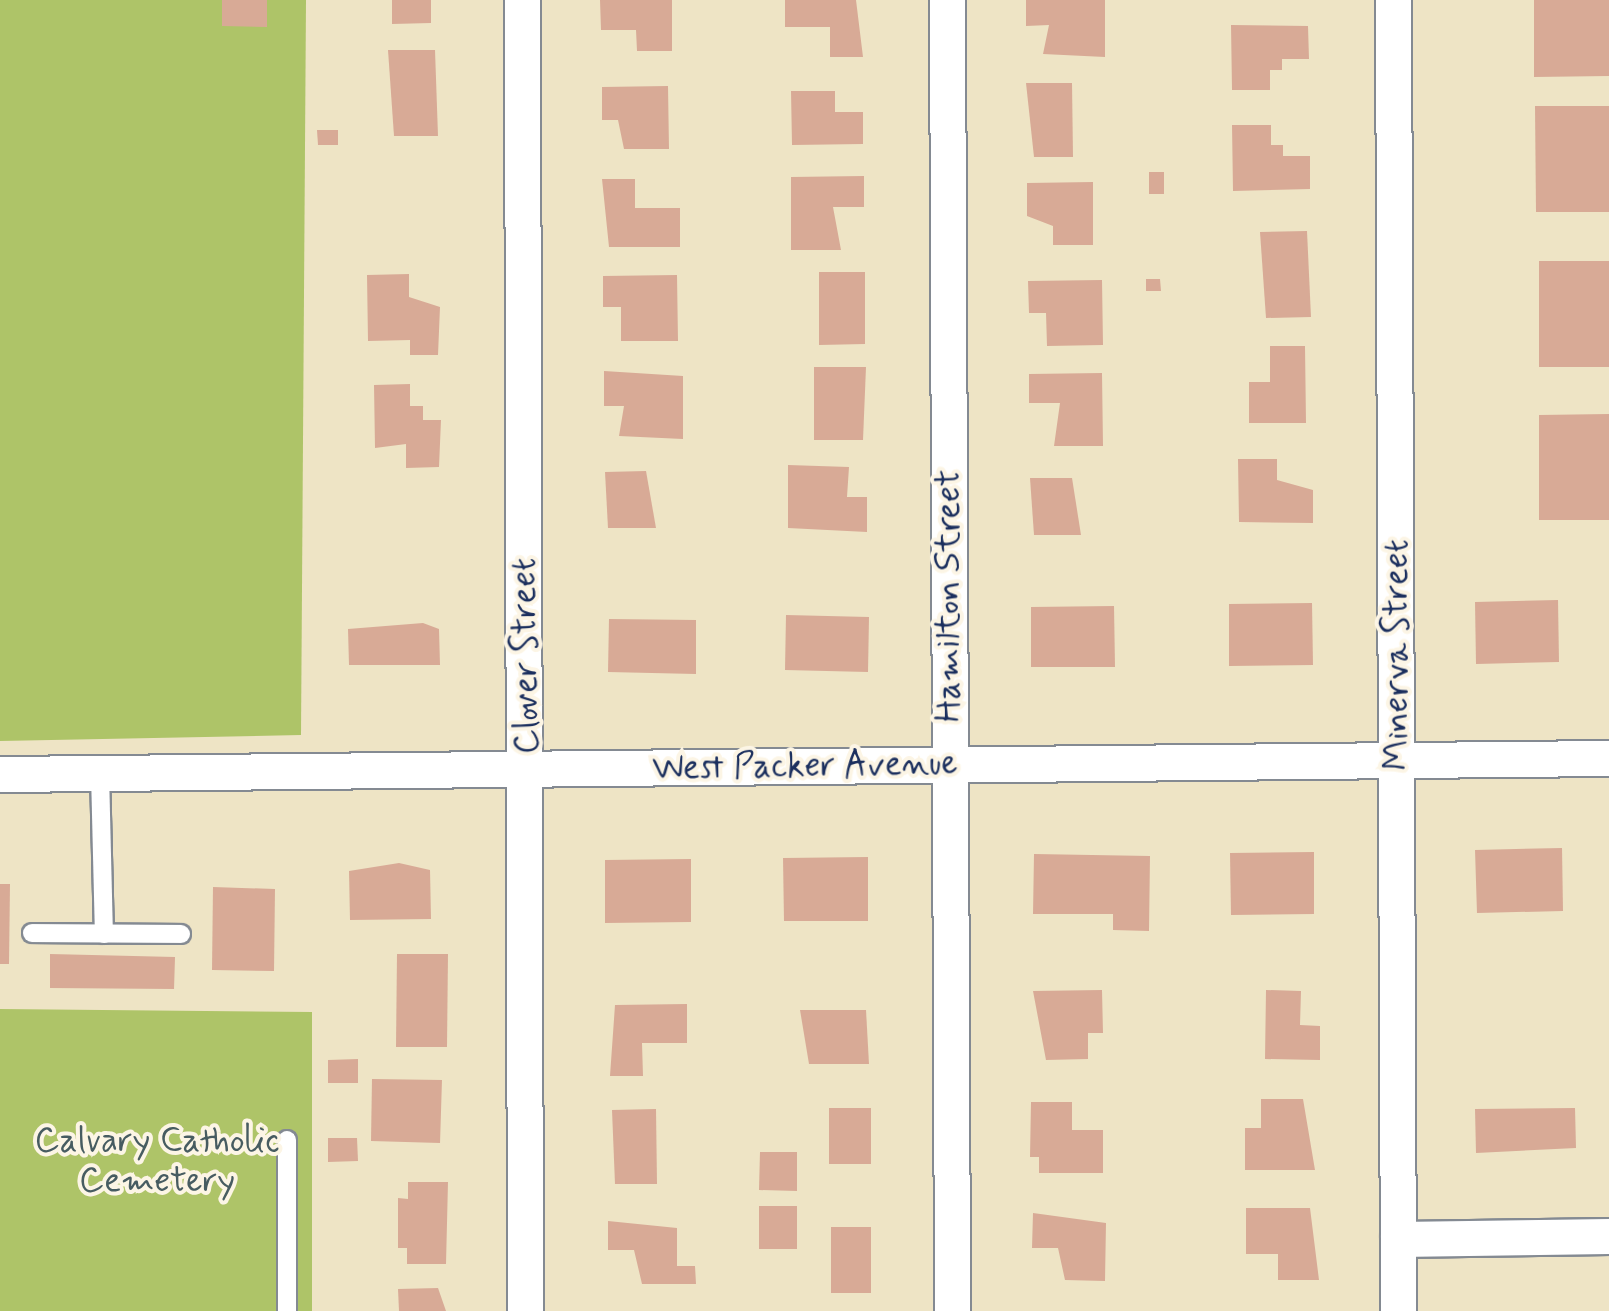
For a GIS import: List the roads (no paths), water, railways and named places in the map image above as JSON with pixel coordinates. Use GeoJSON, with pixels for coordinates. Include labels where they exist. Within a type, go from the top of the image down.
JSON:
{"type":"FeatureCollection","features":[{"type":"Feature","properties":{"kind":"street","name":"Clover Street"},"geometry":{"type":"LineString","coordinates":[[522,0],[527,769],[525,1311]]}},
{"type":"Feature","properties":{"kind":"street","name":"Hamilton Street"},"geometry":{"type":"LineString","coordinates":[[947,0],[952,1311]]}},
{"type":"Feature","properties":{"kind":"street","name":"Minerva Street"},"geometry":{"type":"LineString","coordinates":[[1393,0],[1398,1311]]}},
{"type":"Feature","properties":{"kind":"street","name":"West Packer Avenue"},"geometry":{"type":"LineString","coordinates":[[0,774],[1609,758]]}},
{"type":"Feature","properties":{"kind":"street"},"geometry":{"type":"LineString","coordinates":[[1398,1239],[1609,1236]]}},
{"type":"Feature","properties":{"kind":"lane"},"geometry":{"type":"LineString","coordinates":[[100,773],[104,934]]}},
{"type":"Feature","properties":{"kind":"lane"},"geometry":{"type":"LineString","coordinates":[[32,933],[180,934]]}},
{"type":"Feature","properties":{"kind":"lane"},"geometry":{"type":"LineString","coordinates":[[287,1140],[287,1311]]}},
{"type":"Feature","properties":{"kind":"park label","name":"Calvary Catholic Cemetery"},"geometry":{"type":"Point","coordinates":[157,1161]}}]}
